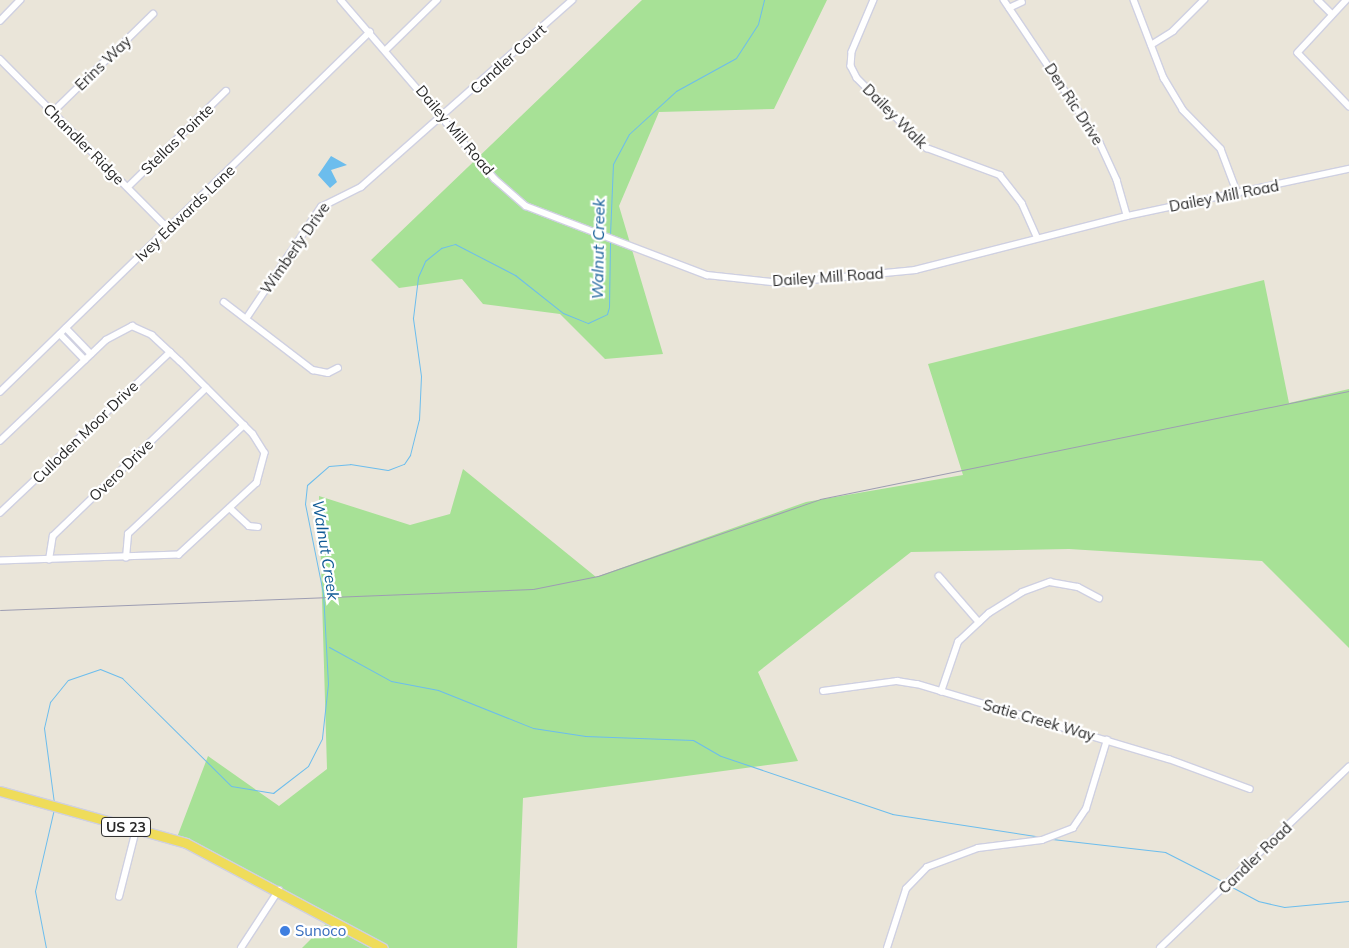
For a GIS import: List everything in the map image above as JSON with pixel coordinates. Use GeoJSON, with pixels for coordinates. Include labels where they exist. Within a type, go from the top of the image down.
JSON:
{"type":"FeatureCollection","features":[{"type":"Feature","properties":{"kind":"main road","name":"US 23"},"geometry":{"type":"LineString","coordinates":[[0,791],[210,853],[383,948]]}},
{"type":"Feature","properties":{"kind":"street"},"geometry":{"type":"LineString","coordinates":[[0,21],[20,0]]}},
{"type":"Feature","properties":{"kind":"street","name":"Dailey Mill Road"},"geometry":{"type":"LineString","coordinates":[[341,0],[387,49],[495,179],[526,206],[707,275],[781,283],[874,275],[952,262],[1037,237],[1349,169]]}},
{"type":"Feature","properties":{"kind":"street"},"geometry":{"type":"LineString","coordinates":[[387,49],[437,0]]}},
{"type":"Feature","properties":{"kind":"street","name":"Candler Court"},"geometry":{"type":"LineString","coordinates":[[443,118],[572,0]]}},
{"type":"Feature","properties":{"kind":"street","name":"Dailey Walk"},"geometry":{"type":"LineString","coordinates":[[874,0],[852,52],[851,66],[857,78],[927,148],[1000,175],[1022,203],[1037,237]]}},
{"type":"Feature","properties":{"kind":"street","name":"Den Ric Drive"},"geometry":{"type":"LineString","coordinates":[[1004,0],[1100,143],[1118,180],[1127,216]]}},
{"type":"Feature","properties":{"kind":"street"},"geometry":{"type":"LineString","coordinates":[[1134,0],[1152,45],[1183,110],[1221,149],[1238,194]]}},
{"type":"Feature","properties":{"kind":"street"},"geometry":{"type":"LineString","coordinates":[[1152,45],[1173,31],[1204,0]]}},
{"type":"Feature","properties":{"kind":"street"},"geometry":{"type":"LineString","coordinates":[[1318,0],[1332,14]]}},
{"type":"Feature","properties":{"kind":"street"},"geometry":{"type":"LineString","coordinates":[[1347,0],[1332,14],[1298,53],[1349,106]]}},
{"type":"Feature","properties":{"kind":"street"},"geometry":{"type":"LineString","coordinates":[[1009,8],[1022,2]]}},
{"type":"Feature","properties":{"kind":"street","name":"Erins Way"},"geometry":{"type":"LineString","coordinates":[[53,112],[153,14]]}},
{"type":"Feature","properties":{"kind":"street","name":"Ivey Edwards Lane"},"geometry":{"type":"LineString","coordinates":[[0,392],[370,32]]}},
{"type":"Feature","properties":{"kind":"street","name":"Chandler Ridge"},"geometry":{"type":"LineString","coordinates":[[0,59],[169,229]]}},
{"type":"Feature","properties":{"kind":"street","name":"Stellas Pointe"},"geometry":{"type":"LineString","coordinates":[[128,187],[226,91]]}},
{"type":"Feature","properties":{"kind":"street","name":"Wimberly Drive"},"geometry":{"type":"LineString","coordinates":[[248,316],[320,206],[361,187],[415,136],[443,118]]}},
{"type":"Feature","properties":{"kind":"street"},"geometry":{"type":"LineString","coordinates":[[224,302],[248,316],[313,370],[328,373],[338,368]]}},
{"type":"Feature","properties":{"kind":"street"},"geometry":{"type":"LineString","coordinates":[[0,441],[91,354],[120,329],[132,323],[152,335],[170,352],[244,425],[263,447],[263,466],[257,483],[179,555],[0,561]]}},
{"type":"Feature","properties":{"kind":"street"},"geometry":{"type":"LineString","coordinates":[[66,328],[91,354]]}},
{"type":"Feature","properties":{"kind":"street"},"geometry":{"type":"LineString","coordinates":[[60,334],[85,360]]}},
{"type":"Feature","properties":{"kind":"street","name":"Culloden Moor Drive"},"geometry":{"type":"LineString","coordinates":[[0,513],[170,352]]}},
{"type":"Feature","properties":{"kind":"street","name":"Overo Drive"},"geometry":{"type":"LineString","coordinates":[[49,560],[52,536],[206,388]]}},
{"type":"Feature","properties":{"kind":"street"},"geometry":{"type":"LineString","coordinates":[[126,558],[128,534],[244,425]]}},
{"type":"Feature","properties":{"kind":"street"},"geometry":{"type":"LineString","coordinates":[[230,508],[249,526],[258,527]]}},
{"type":"Feature","properties":{"kind":"street"},"geometry":{"type":"LineString","coordinates":[[938,576],[979,622]]}},
{"type":"Feature","properties":{"kind":"street"},"geometry":{"type":"LineString","coordinates":[[941,692],[958,642],[979,622],[1036,584],[1064,583],[1099,598]]}},
{"type":"Feature","properties":{"kind":"street","name":"Satie Creek Way"},"geometry":{"type":"LineString","coordinates":[[823,691],[897,681],[1107,740],[1250,789]]}},
{"type":"Feature","properties":{"kind":"street"},"geometry":{"type":"LineString","coordinates":[[887,948],[906,889],[927,867],[978,848],[1042,840],[1073,828],[1086,809],[1107,740]]}},
{"type":"Feature","properties":{"kind":"street","name":"Candler Road"},"geometry":{"type":"LineString","coordinates":[[1160,948],[1349,767]]}},
{"type":"Feature","properties":{"kind":"street"},"geometry":{"type":"LineString","coordinates":[[119,897],[136,830]]}},
{"type":"Feature","properties":{"kind":"street"},"geometry":{"type":"LineString","coordinates":[[241,948],[279,890]]}},
{"type":"Feature","properties":{"kind":"green space"},"geometry":{"type":"Polygon","coordinates":[[[642,0],[827,0],[774,109],[659,112],[619,206],[663,354],[605,359],[560,314],[483,304],[462,279],[399,288],[371,260],[642,0]]]}},
{"type":"Feature","properties":{"kind":"green space"},"geometry":{"type":"Polygon","coordinates":[[[1264,280],[1289,403],[1349,389],[1349,648],[1262,561],[1069,549],[911,552],[758,672],[798,761],[523,798],[517,948],[302,948],[330,920],[176,840],[208,756],[279,806],[327,769],[319,496],[410,525],[450,514],[463,469],[596,577],[806,502],[963,475],[928,364],[1264,280]]]}},
{"type":"Feature","properties":{"kind":"water"},"geometry":{"type":"Polygon","coordinates":[[[331,156],[347,165],[331,170],[337,182],[330,188],[318,175],[331,156]]]}},
{"type":"Feature","properties":{"kind":"waterway","name":"Walnut Creek"},"geometry":{"type":"LineString","coordinates":[[610,235],[613,164],[629,134],[676,91],[736,58],[758,24],[764,0]]}},
{"type":"Feature","properties":{"kind":"waterway","name":"Walnut Creek"},"geometry":{"type":"LineString","coordinates":[[54,803],[44,728],[50,702],[68,680],[100,669],[122,678],[231,786],[273,793],[308,766],[322,738],[328,684],[323,593],[305,504],[307,485],[329,466],[350,464],[388,470],[404,464],[410,455],[419,420],[421,376],[413,318],[418,277],[425,261],[441,248],[455,244],[515,275],[563,313],[588,323],[607,314],[609,307],[610,242]]}},
{"type":"Feature","properties":{"kind":"waterway"},"geometry":{"type":"LineString","coordinates":[[329,647],[391,681],[438,690],[533,728],[585,736],[693,740],[721,756],[892,814],[1043,837]]}},
{"type":"Feature","properties":{"kind":"waterway","name":"Walnut Creek"},"geometry":{"type":"LineString","coordinates":[[46,948],[35,891],[54,809]]}},
{"type":"Feature","properties":{"kind":"waterway"},"geometry":{"type":"LineString","coordinates":[[1052,839],[1165,852],[1224,882]]}},
{"type":"Feature","properties":{"kind":"waterway"},"geometry":{"type":"LineString","coordinates":[[1230,886],[1258,901],[1284,907],[1349,901]]}},
{"type":"Feature","properties":{"kind":"railway"},"geometry":{"type":"LineString","coordinates":[[0,610],[533,589],[598,576],[820,499],[1349,391]]}},
{"type":"Feature","properties":{"kind":"place","name":"Sunoco"},"geometry":{"type":"Point","coordinates":[285,931]}}]}
